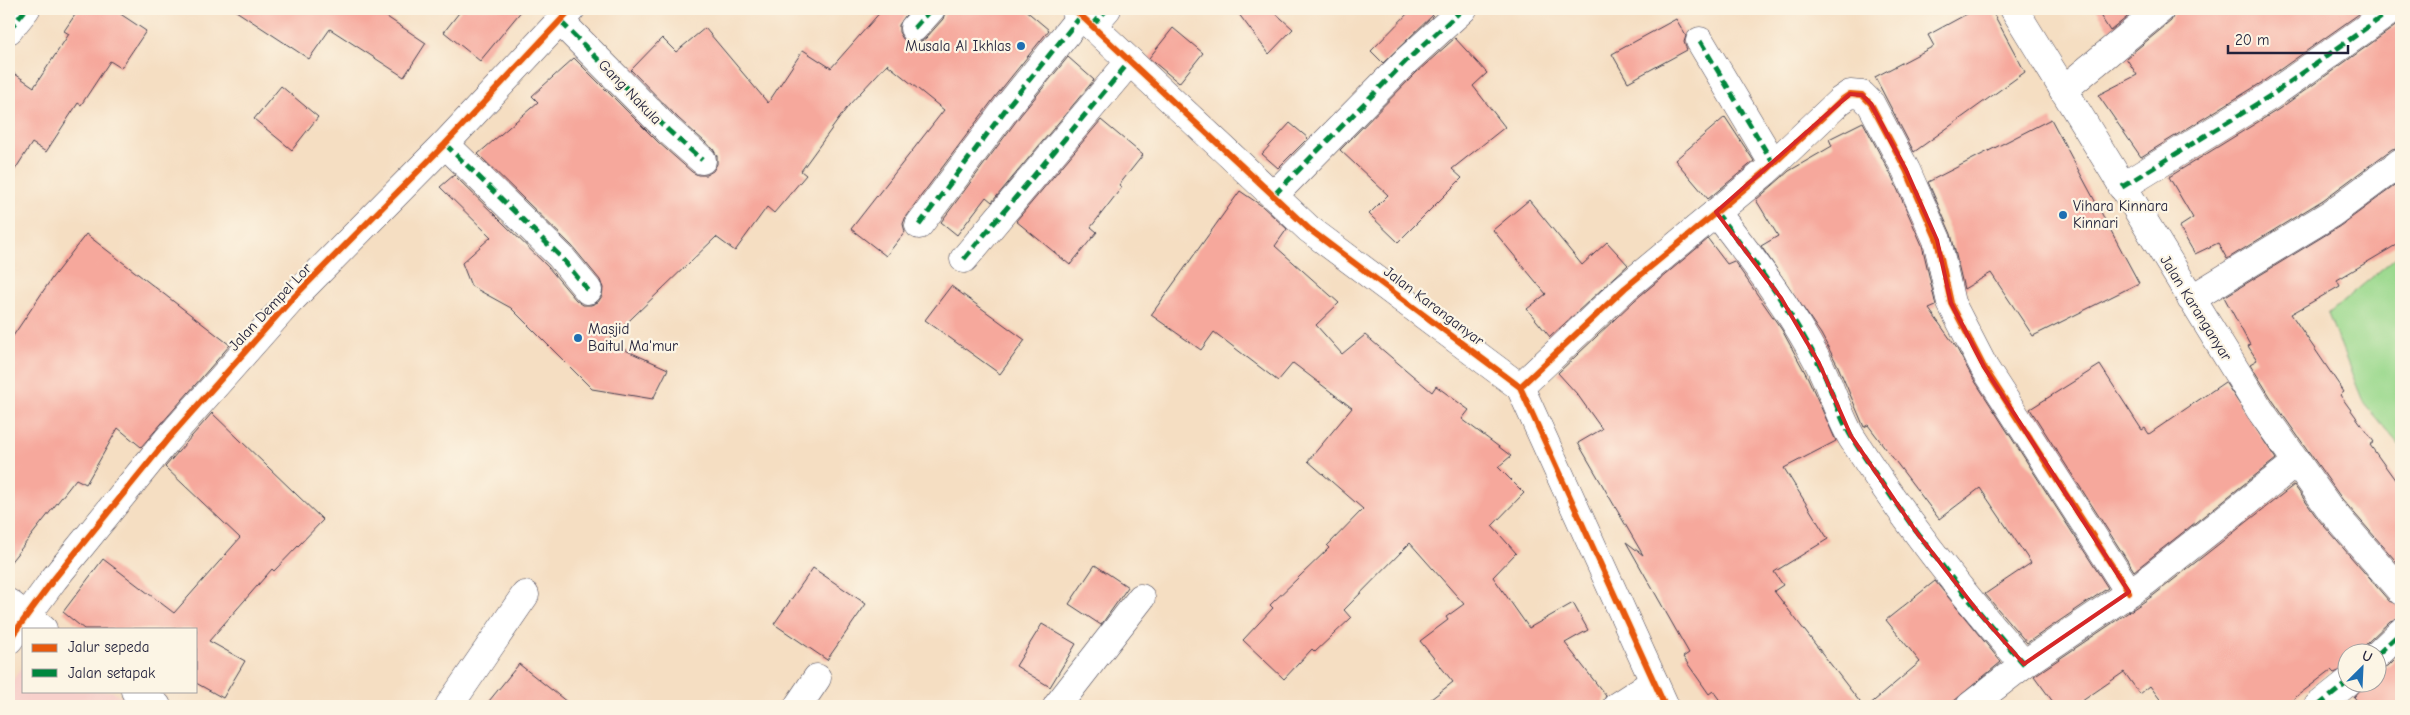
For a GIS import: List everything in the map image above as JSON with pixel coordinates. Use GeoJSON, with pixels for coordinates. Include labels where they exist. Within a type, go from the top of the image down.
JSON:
{"type":"FeatureCollection","features":[{"type":"Feature","properties":{"kind":"street"},"geometry":{"type":"LineString","coordinates":[[9,30],[26,9]]}},
{"type":"Feature","properties":{"kind":"street"},"geometry":{"type":"LineString","coordinates":[[1274,196],[1406,61],[1463,9]]}},
{"type":"Feature","properties":{"kind":"street","name":"Jalan Karanganyar"},"geometry":{"type":"LineString","coordinates":[[2014,9],[2260,410],[2330,509],[2401,591]]}},
{"type":"Feature","properties":{"kind":"street"},"geometry":{"type":"LineString","coordinates":[[2063,90],[2161,9]]}},
{"type":"Feature","properties":{"kind":"street"},"geometry":{"type":"LineString","coordinates":[[2122,187],[2270,96],[2393,9]]}},
{"type":"Feature","properties":{"kind":"street","name":"Jalan Dempel Lor"},"geometry":{"type":"LineString","coordinates":[[9,640],[26,616],[167,440],[264,330],[445,144],[566,15]]}},
{"type":"Feature","properties":{"kind":"street","name":"Gang Nakula"},"geometry":{"type":"LineString","coordinates":[[566,15],[668,130],[702,160]]}},
{"type":"Feature","properties":{"kind":"street"},"geometry":{"type":"LineString","coordinates":[[919,226],[1008,106],[1089,15]]}},
{"type":"Feature","properties":{"kind":"street","name":"Jalan Karanganyar"},"geometry":{"type":"LineString","coordinates":[[1089,15],[1130,61],[1309,229],[1520,387],[1665,706]]}},
{"type":"Feature","properties":{"kind":"street"},"geometry":{"type":"LineString","coordinates":[[1700,41],[1773,163]]}},
{"type":"Feature","properties":{"kind":"street"},"geometry":{"type":"LineString","coordinates":[[964,259],[1130,61]]}},
{"type":"Feature","properties":{"kind":"street"},"geometry":{"type":"LineString","coordinates":[[1520,387],[1625,288],[1773,163],[1850,94],[1862,95],[1871,104],[1906,170],[1933,231],[1951,303],[1984,367],[2129,592]]}},
{"type":"Feature","properties":{"kind":"street"},"geometry":{"type":"LineString","coordinates":[[445,144],[560,256],[588,290]]}},
{"type":"Feature","properties":{"kind":"street"},"geometry":{"type":"LineString","coordinates":[[2191,300],[2332,213],[2401,162]]}},
{"type":"Feature","properties":{"kind":"street"},"geometry":{"type":"LineString","coordinates":[[1716,212],[1782,298],[1819,363],[1851,436],[1917,533],[1979,613],[2024,664]]}},
{"type":"Feature","properties":{"kind":"street"},"geometry":{"type":"LineString","coordinates":[[1970,706],[2024,664],[2129,592],[2297,462]]}},
{"type":"Feature","properties":{"kind":"street"},"geometry":{"type":"LineString","coordinates":[[449,706],[525,595]]}},
{"type":"Feature","properties":{"kind":"street"},"geometry":{"type":"LineString","coordinates":[[1057,706],[1141,598]]}},
{"type":"Feature","properties":{"kind":"street"},"geometry":{"type":"LineString","coordinates":[[2388,644],[2401,632]]}},
{"type":"Feature","properties":{"kind":"street"},"geometry":{"type":"LineString","coordinates":[[798,706],[816,678]]}},
{"type":"Feature","properties":{"kind":"street"},"geometry":{"type":"LineString","coordinates":[[1617,706],[1654,682]]}},
{"type":"Feature","properties":{"kind":"street"},"geometry":{"type":"LineString","coordinates":[[2318,706],[2338,690]]}},
{"type":"Feature","properties":{"kind":"street"},"geometry":{"type":"LineString","coordinates":[[136,692],[157,706]]}},
{"type":"Feature","properties":{"kind":"highlighted area"},"geometry":{"type":"Polygon","coordinates":[[[1850,94],[1862,95],[1871,104],[1906,170],[1937,240],[1951,303],[1984,367],[2129,592],[2024,664],[1979,613],[1917,533],[1851,436],[1819,363],[1781,298],[1716,212],[1850,94]]]}},
{"type":"Feature","properties":{"kind":"shaded area"},"geometry":{"type":"Polygon","coordinates":[[[22,668],[22,692],[114,692],[135,706],[9,706],[9,685],[22,668]]]}},
{"type":"Feature","properties":{"kind":"green space"},"geometry":{"type":"Polygon","coordinates":[[[2401,253],[2401,447],[2364,404],[2328,314],[2401,253]]]}},
{"type":"Feature","properties":{"kind":"building"},"geometry":{"type":"Polygon","coordinates":[[[79,9],[113,9],[146,31],[121,68],[110,61],[81,105],[78,103],[46,152],[32,143],[9,179],[9,70],[34,87],[69,34],[64,31],[79,9]]]}},
{"type":"Feature","properties":{"kind":"building"},"geometry":{"type":"Polygon","coordinates":[[[233,9],[375,9],[426,43],[404,77],[330,29],[309,59],[233,9]]]}},
{"type":"Feature","properties":{"kind":"building"},"geometry":{"type":"Polygon","coordinates":[[[462,9],[523,9],[480,61],[444,32],[462,9]]]}},
{"type":"Feature","properties":{"kind":"building"},"geometry":{"type":"Polygon","coordinates":[[[883,9],[910,9],[899,25],[899,32],[903,39],[911,43],[919,43],[926,38],[943,19],[946,9],[1024,9],[1049,30],[995,97],[906,216],[903,224],[905,232],[886,256],[851,229],[944,110],[887,64],[849,105],[801,171],[806,175],[774,213],[767,207],[735,251],[716,237],[607,342],[668,369],[653,399],[592,389],[511,308],[471,286],[462,263],[491,237],[440,187],[454,175],[548,267],[576,300],[583,305],[591,305],[598,302],[602,296],[603,288],[600,280],[572,246],[478,154],[538,102],[532,96],[574,58],[658,142],[692,172],[698,175],[706,175],[713,171],[717,164],[717,156],[713,149],[679,119],[631,70],[662,38],[676,52],[705,28],[768,103],[803,50],[831,68],[883,9]]]}},
{"type":"Feature","properties":{"kind":"building"},"geometry":{"type":"Polygon","coordinates":[[[1235,9],[1271,9],[1293,29],[1269,54],[1235,9]]]}},
{"type":"Feature","properties":{"kind":"building"},"geometry":{"type":"Polygon","coordinates":[[[1412,9],[1427,9],[1433,15],[1383,63],[1371,51],[1412,9]]]}},
{"type":"Feature","properties":{"kind":"building"},"geometry":{"type":"Polygon","coordinates":[[[1976,9],[1991,9],[2025,72],[1914,152],[1875,77],[1934,46],[1928,35],[1976,9]]]}},
{"type":"Feature","properties":{"kind":"building"},"geometry":{"type":"Polygon","coordinates":[[[2096,9],[2137,9],[2110,31],[2096,9]]]}},
{"type":"Feature","properties":{"kind":"building"},"geometry":{"type":"Polygon","coordinates":[[[2176,9],[2366,9],[2261,83],[2141,157],[2098,95],[2137,75],[2126,58],[2171,21],[2176,9]]]}},
{"type":"Feature","properties":{"kind":"building"},"geometry":{"type":"Polygon","coordinates":[[[1676,19],[1686,36],[1684,42],[1687,50],[1628,82],[1612,54],[1676,19]]]}},
{"type":"Feature","properties":{"kind":"building"},"geometry":{"type":"Polygon","coordinates":[[[2401,22],[2401,147],[2392,149],[2323,200],[2227,259],[2218,243],[2195,254],[2179,227],[2193,218],[2169,177],[2279,109],[2401,22]]]}},
{"type":"Feature","properties":{"kind":"building"},"geometry":{"type":"Polygon","coordinates":[[[1173,28],[1203,53],[1179,83],[1149,58],[1173,28]]]}},
{"type":"Feature","properties":{"kind":"building"},"geometry":{"type":"Polygon","coordinates":[[[1455,38],[1487,73],[1473,86],[1505,127],[1452,169],[1462,178],[1398,242],[1369,214],[1388,195],[1340,150],[1417,72],[1455,38]]]}},
{"type":"Feature","properties":{"kind":"building"},"geometry":{"type":"Polygon","coordinates":[[[1068,57],[1094,80],[992,202],[986,197],[957,235],[941,222],[1020,116],[1068,57]]]}},
{"type":"Feature","properties":{"kind":"building"},"geometry":{"type":"Polygon","coordinates":[[[281,86],[318,117],[292,150],[254,119],[281,86]]]}},
{"type":"Feature","properties":{"kind":"building"},"geometry":{"type":"Polygon","coordinates":[[[1725,117],[1754,161],[1708,199],[1675,160],[1725,117]]]}},
{"type":"Feature","properties":{"kind":"building"},"geometry":{"type":"Polygon","coordinates":[[[2051,119],[2139,283],[2033,336],[1991,273],[1964,289],[1951,234],[1928,182],[2051,119]]]}},
{"type":"Feature","properties":{"kind":"building"},"geometry":{"type":"Polygon","coordinates":[[[1101,120],[1143,155],[1119,185],[1122,187],[1091,227],[1097,232],[1070,265],[1016,221],[1101,120]]]}},
{"type":"Feature","properties":{"kind":"building"},"geometry":{"type":"Polygon","coordinates":[[[1863,122],[1892,177],[1922,245],[1936,306],[1929,309],[1956,347],[1971,375],[2108,588],[2027,643],[1985,594],[2031,563],[1980,488],[1939,519],[1868,425],[1864,427],[1837,364],[1821,334],[1761,246],[1778,236],[1756,200],[1789,171],[1832,146],[1829,139],[1863,122]]]}},
{"type":"Feature","properties":{"kind":"building"},"geometry":{"type":"Polygon","coordinates":[[[1290,123],[1308,138],[1278,168],[1262,154],[1290,123]]]}},
{"type":"Feature","properties":{"kind":"building"},"geometry":{"type":"Polygon","coordinates":[[[2401,181],[2401,242],[2337,280],[2340,286],[2291,314],[2344,392],[2340,395],[2374,442],[2370,445],[2401,488],[2401,567],[2342,499],[2273,401],[2250,364],[2257,360],[2224,297],[2340,226],[2401,181]]]}},
{"type":"Feature","properties":{"kind":"building"},"geometry":{"type":"Polygon","coordinates":[[[1240,191],[1262,206],[1287,229],[1275,246],[1339,303],[1316,325],[1342,354],[1365,335],[1432,392],[1436,386],[1469,410],[1462,419],[1511,456],[1498,467],[1524,493],[1492,526],[1516,553],[1493,577],[1529,628],[1573,603],[1588,630],[1565,643],[1606,696],[1601,706],[1422,706],[1453,682],[1420,641],[1448,620],[1446,617],[1464,604],[1410,543],[1344,610],[1351,618],[1315,652],[1312,649],[1284,679],[1243,640],[1273,608],[1270,605],[1329,548],[1327,546],[1363,509],[1308,461],[1352,408],[1293,363],[1278,381],[1214,332],[1201,350],[1151,315],[1240,191]]]}},
{"type":"Feature","properties":{"kind":"building"},"geometry":{"type":"Polygon","coordinates":[[[1529,200],[1582,265],[1607,242],[1628,265],[1550,337],[1527,309],[1546,294],[1493,230],[1529,200]]]}},
{"type":"Feature","properties":{"kind":"building"},"geometry":{"type":"Polygon","coordinates":[[[86,234],[230,345],[141,447],[118,428],[86,484],[76,479],[9,564],[9,342],[52,278],[86,234]]]}},
{"type":"Feature","properties":{"kind":"building"},"geometry":{"type":"Polygon","coordinates":[[[1708,239],[1727,264],[1734,261],[1782,330],[1808,378],[1836,441],[1784,468],[1828,539],[1774,572],[1783,585],[1774,591],[1863,706],[1724,706],[1713,691],[1709,694],[1683,657],[1689,653],[1626,542],[1643,555],[1578,443],[1602,429],[1577,394],[1558,373],[1635,300],[1708,239]]]}},
{"type":"Feature","properties":{"kind":"building"},"geometry":{"type":"Polygon","coordinates":[[[951,286],[1025,340],[1000,374],[925,320],[951,286]]]}},
{"type":"Feature","properties":{"kind":"building"},"geometry":{"type":"Polygon","coordinates":[[[2100,365],[2142,430],[2145,428],[2149,434],[2225,382],[2276,459],[2134,571],[2030,409],[2100,365]]]}},
{"type":"Feature","properties":{"kind":"building"},"geometry":{"type":"Polygon","coordinates":[[[212,413],[323,520],[274,571],[272,569],[209,641],[245,661],[223,698],[198,684],[198,628],[83,628],[63,612],[103,559],[174,613],[240,538],[165,467],[212,413]]]}},
{"type":"Feature","properties":{"kind":"building"},"geometry":{"type":"Polygon","coordinates":[[[2294,485],[2318,519],[2389,601],[2401,606],[2401,617],[2390,621],[2368,642],[2338,642],[2338,671],[2334,673],[2331,670],[2284,706],[2165,706],[2150,686],[2140,694],[2124,672],[2075,706],[2056,706],[2034,676],[2154,595],[2294,485]]]}},
{"type":"Feature","properties":{"kind":"building"},"geometry":{"type":"Polygon","coordinates":[[[1095,565],[1128,587],[1101,625],[1069,604],[1095,565]]]}},
{"type":"Feature","properties":{"kind":"building"},"geometry":{"type":"Polygon","coordinates":[[[813,568],[866,604],[827,660],[774,624],[813,568]]]}},
{"type":"Feature","properties":{"kind":"building"},"geometry":{"type":"Polygon","coordinates":[[[1935,581],[2001,662],[1948,706],[1868,706],[1920,662],[1886,620],[1935,581]]]}},
{"type":"Feature","properties":{"kind":"building"},"geometry":{"type":"Polygon","coordinates":[[[1042,624],[1076,644],[1050,687],[1016,666],[1042,624]]]}},
{"type":"Feature","properties":{"kind":"building"},"geometry":{"type":"Polygon","coordinates":[[[2401,653],[2401,706],[2362,706],[2354,697],[2358,692],[2388,692],[2388,666],[2401,653]]]}},
{"type":"Feature","properties":{"kind":"building"},"geometry":{"type":"Polygon","coordinates":[[[519,664],[572,706],[485,706],[519,664]]]}},
{"type":"Feature","properties":{"kind":"marked path"},"geometry":{"type":"LineString","coordinates":[[9,30],[26,9]]}},
{"type":"Feature","properties":{"kind":"marked path"},"geometry":{"type":"LineString","coordinates":[[914,28],[931,9]]}},
{"type":"Feature","properties":{"kind":"marked path"},"geometry":{"type":"LineString","coordinates":[[1092,26],[1107,9]]}},
{"type":"Feature","properties":{"kind":"marked path"},"geometry":{"type":"LineString","coordinates":[[1274,195],[1406,61],[1463,9]]}},
{"type":"Feature","properties":{"kind":"marked path"},"geometry":{"type":"LineString","coordinates":[[2122,187],[2270,96],[2393,9]]}},
{"type":"Feature","properties":{"kind":"marked path"},"geometry":{"type":"LineString","coordinates":[[919,225],[1008,106],[1081,16]]}},
{"type":"Feature","properties":{"kind":"marked path"},"geometry":{"type":"LineString","coordinates":[[561,22],[668,130],[702,160]]}},
{"type":"Feature","properties":{"kind":"marked path"},"geometry":{"type":"LineString","coordinates":[[1700,41],[1773,163]]}},
{"type":"Feature","properties":{"kind":"marked path"},"geometry":{"type":"LineString","coordinates":[[964,259],[1130,61]]}},
{"type":"Feature","properties":{"kind":"marked path"},"geometry":{"type":"LineString","coordinates":[[445,144],[560,256],[588,290]]}},
{"type":"Feature","properties":{"kind":"marked path"},"geometry":{"type":"LineString","coordinates":[[1716,212],[1757,266],[1795,322],[1823,371],[1847,429],[1871,468],[1934,554],[2024,664]]}},
{"type":"Feature","properties":{"kind":"marked path"},"geometry":{"type":"LineString","coordinates":[[2388,644],[2401,632]]}},
{"type":"Feature","properties":{"kind":"marked path"},"geometry":{"type":"LineString","coordinates":[[2318,706],[2338,690]]}},
{"type":"Feature","properties":{"kind":"cycle path"},"geometry":{"type":"LineString","coordinates":[[9,640],[54,579],[167,440],[290,301],[445,144],[571,9]]}},
{"type":"Feature","properties":{"kind":"cycle path"},"geometry":{"type":"LineString","coordinates":[[1074,9],[1309,229],[1520,387],[1665,706]]}},
{"type":"Feature","properties":{"kind":"cycle path"},"geometry":{"type":"LineString","coordinates":[[1520,387],[1625,288],[1765,172],[1840,101],[1850,94],[1862,95],[1871,104],[1906,170],[1937,240],[1951,303],[1984,367],[2129,592]]}},
{"type":"Feature","properties":{"kind":"place","name":"Musala Al Ikhlas"},"geometry":{"type":"Point","coordinates":[1021,46]}},
{"type":"Feature","properties":{"kind":"place","name":"Vihara Kinnara Kinnari"},"geometry":{"type":"Point","coordinates":[2063,215]}},
{"type":"Feature","properties":{"kind":"place","name":"Masjid Baitul Ma'mur"},"geometry":{"type":"Point","coordinates":[578,338]}}]}
